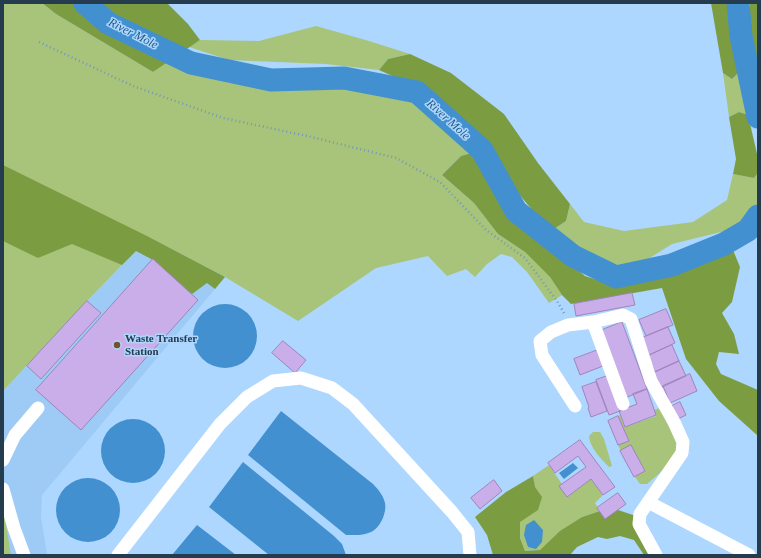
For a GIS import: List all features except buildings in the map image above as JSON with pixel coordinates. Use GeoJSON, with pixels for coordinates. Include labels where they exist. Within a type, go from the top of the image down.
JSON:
{"type":"FeatureCollection","features":[{"type":"Feature","properties":{"kind":"lane"},"geometry":{"type":"LineString","coordinates":[[576,406],[542,355],[540,341],[551,332],[568,325],[593,322],[623,315],[631,319],[651,381],[674,422],[683,442],[682,453],[640,514],[639,524],[656,555]]}},
{"type":"Feature","properties":{"kind":"lane"},"geometry":{"type":"LineString","coordinates":[[593,322],[623,404]]}},
{"type":"Feature","properties":{"kind":"lane"},"geometry":{"type":"LineString","coordinates":[[118,555],[220,424],[247,397],[273,381],[301,378],[332,388],[353,404],[452,512],[468,532],[470,555]]}},
{"type":"Feature","properties":{"kind":"lane"},"geometry":{"type":"LineString","coordinates":[[3,460],[15,435],[38,408]]}},
{"type":"Feature","properties":{"kind":"lane"},"geometry":{"type":"LineString","coordinates":[[3,489],[14,528],[24,555]]}},
{"type":"Feature","properties":{"kind":"lane"},"geometry":{"type":"LineString","coordinates":[[648,502],[749,555]]}},
{"type":"Feature","properties":{"kind":"path"},"geometry":{"type":"LineString","coordinates":[[39,42],[133,86],[223,118],[307,136],[396,158],[440,182],[486,230],[525,258],[557,301],[568,325]]}},
{"type":"Feature","properties":{"kind":"shaded area"},"geometry":{"type":"Polygon","coordinates":[[[149,237],[225,277],[42,495],[41,517],[47,555],[11,555],[5,518],[3,517],[3,391],[149,237]]]}},
{"type":"Feature","properties":{"kind":"shaded area"},"geometry":{"type":"Polygon","coordinates":[[[219,304],[231,304],[248,313],[255,324],[257,336],[255,348],[248,359],[231,368],[219,368],[207,363],[198,354],[193,342],[193,330],[198,318],[207,309],[219,304]]]}},
{"type":"Feature","properties":{"kind":"shaded area"},"geometry":{"type":"Polygon","coordinates":[[[281,411],[373,484],[382,495],[385,503],[384,516],[380,524],[374,530],[365,534],[346,535],[248,455],[281,411]]]}},
{"type":"Feature","properties":{"kind":"shaded area"},"geometry":{"type":"Polygon","coordinates":[[[127,419],[139,419],[156,428],[163,439],[165,451],[163,463],[156,474],[139,483],[127,483],[115,478],[106,469],[101,457],[101,445],[106,433],[115,424],[127,419]]]}},
{"type":"Feature","properties":{"kind":"shaded area"},"geometry":{"type":"Polygon","coordinates":[[[243,462],[334,536],[342,544],[346,555],[269,555],[209,507],[243,462]]]}},
{"type":"Feature","properties":{"kind":"shaded area"},"geometry":{"type":"Polygon","coordinates":[[[573,463],[578,468],[564,479],[559,473],[573,463]]]}},
{"type":"Feature","properties":{"kind":"shaded area"},"geometry":{"type":"Polygon","coordinates":[[[88,478],[106,484],[114,492],[120,510],[114,528],[106,536],[88,542],[70,536],[62,528],[56,510],[62,492],[70,484],[88,478]]]}},
{"type":"Feature","properties":{"kind":"shaded area"},"geometry":{"type":"Polygon","coordinates":[[[534,520],[543,530],[542,542],[536,549],[528,547],[524,535],[526,525],[534,520]]]}},
{"type":"Feature","properties":{"kind":"shaded area"},"geometry":{"type":"Polygon","coordinates":[[[197,525],[236,555],[172,555],[197,525]]]}},
{"type":"Feature","properties":{"kind":"green space"},"geometry":{"type":"Polygon","coordinates":[[[3,3],[42,3],[56,14],[153,72],[169,60],[232,80],[270,86],[333,84],[356,86],[406,97],[439,118],[475,152],[461,156],[442,175],[474,203],[498,234],[525,252],[550,277],[562,295],[549,303],[527,272],[512,257],[501,254],[487,264],[475,277],[466,269],[447,276],[428,256],[376,268],[298,321],[225,277],[149,237],[3,391],[3,3]]]}},
{"type":"Feature","properties":{"kind":"green space"},"geometry":{"type":"Polygon","coordinates":[[[42,3],[167,3],[188,24],[200,40],[153,72],[56,14],[42,3]]]}},
{"type":"Feature","properties":{"kind":"green space"},"geometry":{"type":"Polygon","coordinates":[[[711,3],[727,3],[739,72],[732,79],[723,73],[711,3]]]}},
{"type":"Feature","properties":{"kind":"green space"},"geometry":{"type":"Polygon","coordinates":[[[750,3],[758,3],[758,94],[750,46],[750,3]]]}},
{"type":"Feature","properties":{"kind":"green space"},"geometry":{"type":"Polygon","coordinates":[[[316,26],[410,54],[388,59],[379,70],[326,64],[229,60],[189,47],[200,40],[259,41],[316,26]]]}},
{"type":"Feature","properties":{"kind":"green space"},"geometry":{"type":"Polygon","coordinates":[[[410,54],[451,73],[504,114],[538,163],[570,204],[566,221],[554,229],[539,218],[518,193],[492,151],[477,132],[448,107],[424,90],[379,70],[388,59],[410,54]]]}},
{"type":"Feature","properties":{"kind":"green space"},"geometry":{"type":"Polygon","coordinates":[[[739,72],[748,115],[739,112],[729,117],[723,73],[732,79],[739,72]]]}},
{"type":"Feature","properties":{"kind":"green space"},"geometry":{"type":"Polygon","coordinates":[[[739,112],[748,115],[758,158],[758,173],[754,178],[733,174],[736,159],[729,117],[739,112]]]}},
{"type":"Feature","properties":{"kind":"green space"},"geometry":{"type":"Polygon","coordinates":[[[475,152],[508,210],[585,276],[604,282],[658,273],[733,250],[740,267],[732,302],[722,313],[734,334],[739,354],[719,352],[716,364],[721,374],[758,390],[758,436],[719,401],[686,359],[662,288],[571,304],[562,295],[550,277],[525,252],[498,234],[474,203],[442,175],[461,156],[475,152]]]}},
{"type":"Feature","properties":{"kind":"green space"},"geometry":{"type":"Polygon","coordinates":[[[3,165],[149,237],[225,277],[215,289],[207,283],[192,294],[153,260],[136,251],[122,265],[72,244],[38,258],[3,241],[3,165]]]}},
{"type":"Feature","properties":{"kind":"green space"},"geometry":{"type":"Polygon","coordinates":[[[758,173],[758,203],[747,218],[729,230],[672,244],[640,264],[616,266],[582,250],[554,229],[566,221],[570,204],[584,222],[624,231],[693,222],[727,200],[733,174],[754,178],[758,173]]]}},
{"type":"Feature","properties":{"kind":"green space"},"geometry":{"type":"Polygon","coordinates":[[[660,408],[677,442],[676,453],[668,466],[647,484],[640,484],[626,462],[608,421],[620,415],[625,427],[656,416],[654,410],[660,408]]]}},
{"type":"Feature","properties":{"kind":"green space"},"geometry":{"type":"Polygon","coordinates":[[[593,432],[600,432],[604,439],[612,466],[609,467],[599,457],[591,445],[589,436],[593,432]]]}},
{"type":"Feature","properties":{"kind":"green space"},"geometry":{"type":"Polygon","coordinates":[[[549,465],[562,484],[567,497],[591,479],[603,495],[595,503],[600,511],[582,517],[561,531],[540,550],[525,551],[520,538],[520,521],[537,510],[533,476],[549,465]]]}},
{"type":"Feature","properties":{"kind":"green space"},"geometry":{"type":"Polygon","coordinates":[[[533,476],[535,487],[542,497],[538,510],[520,522],[520,538],[525,551],[540,550],[560,531],[582,517],[600,511],[618,510],[636,516],[653,555],[644,555],[634,540],[620,536],[607,539],[598,537],[577,547],[570,555],[493,555],[487,535],[475,517],[506,492],[533,476]]]}},
{"type":"Feature","properties":{"kind":"green space"},"geometry":{"type":"Polygon","coordinates":[[[3,517],[5,518],[11,555],[3,555],[3,517]]]}},
{"type":"Feature","properties":{"kind":"waterway","name":"River Mole"},"geometry":{"type":"LineString","coordinates":[[85,3],[108,23],[191,63],[271,80],[344,78],[417,92],[482,150],[516,211],[573,256],[616,277],[672,265],[724,244],[748,230],[758,216]]}},
{"type":"Feature","properties":{"kind":"waterway","name":"River Mole"},"geometry":{"type":"LineString","coordinates":[[738,3],[741,36],[758,117]]}},
{"type":"Feature","properties":{"kind":"place","name":"Waste Transfer Station"},"geometry":{"type":"Point","coordinates":[117,345]}}]}
